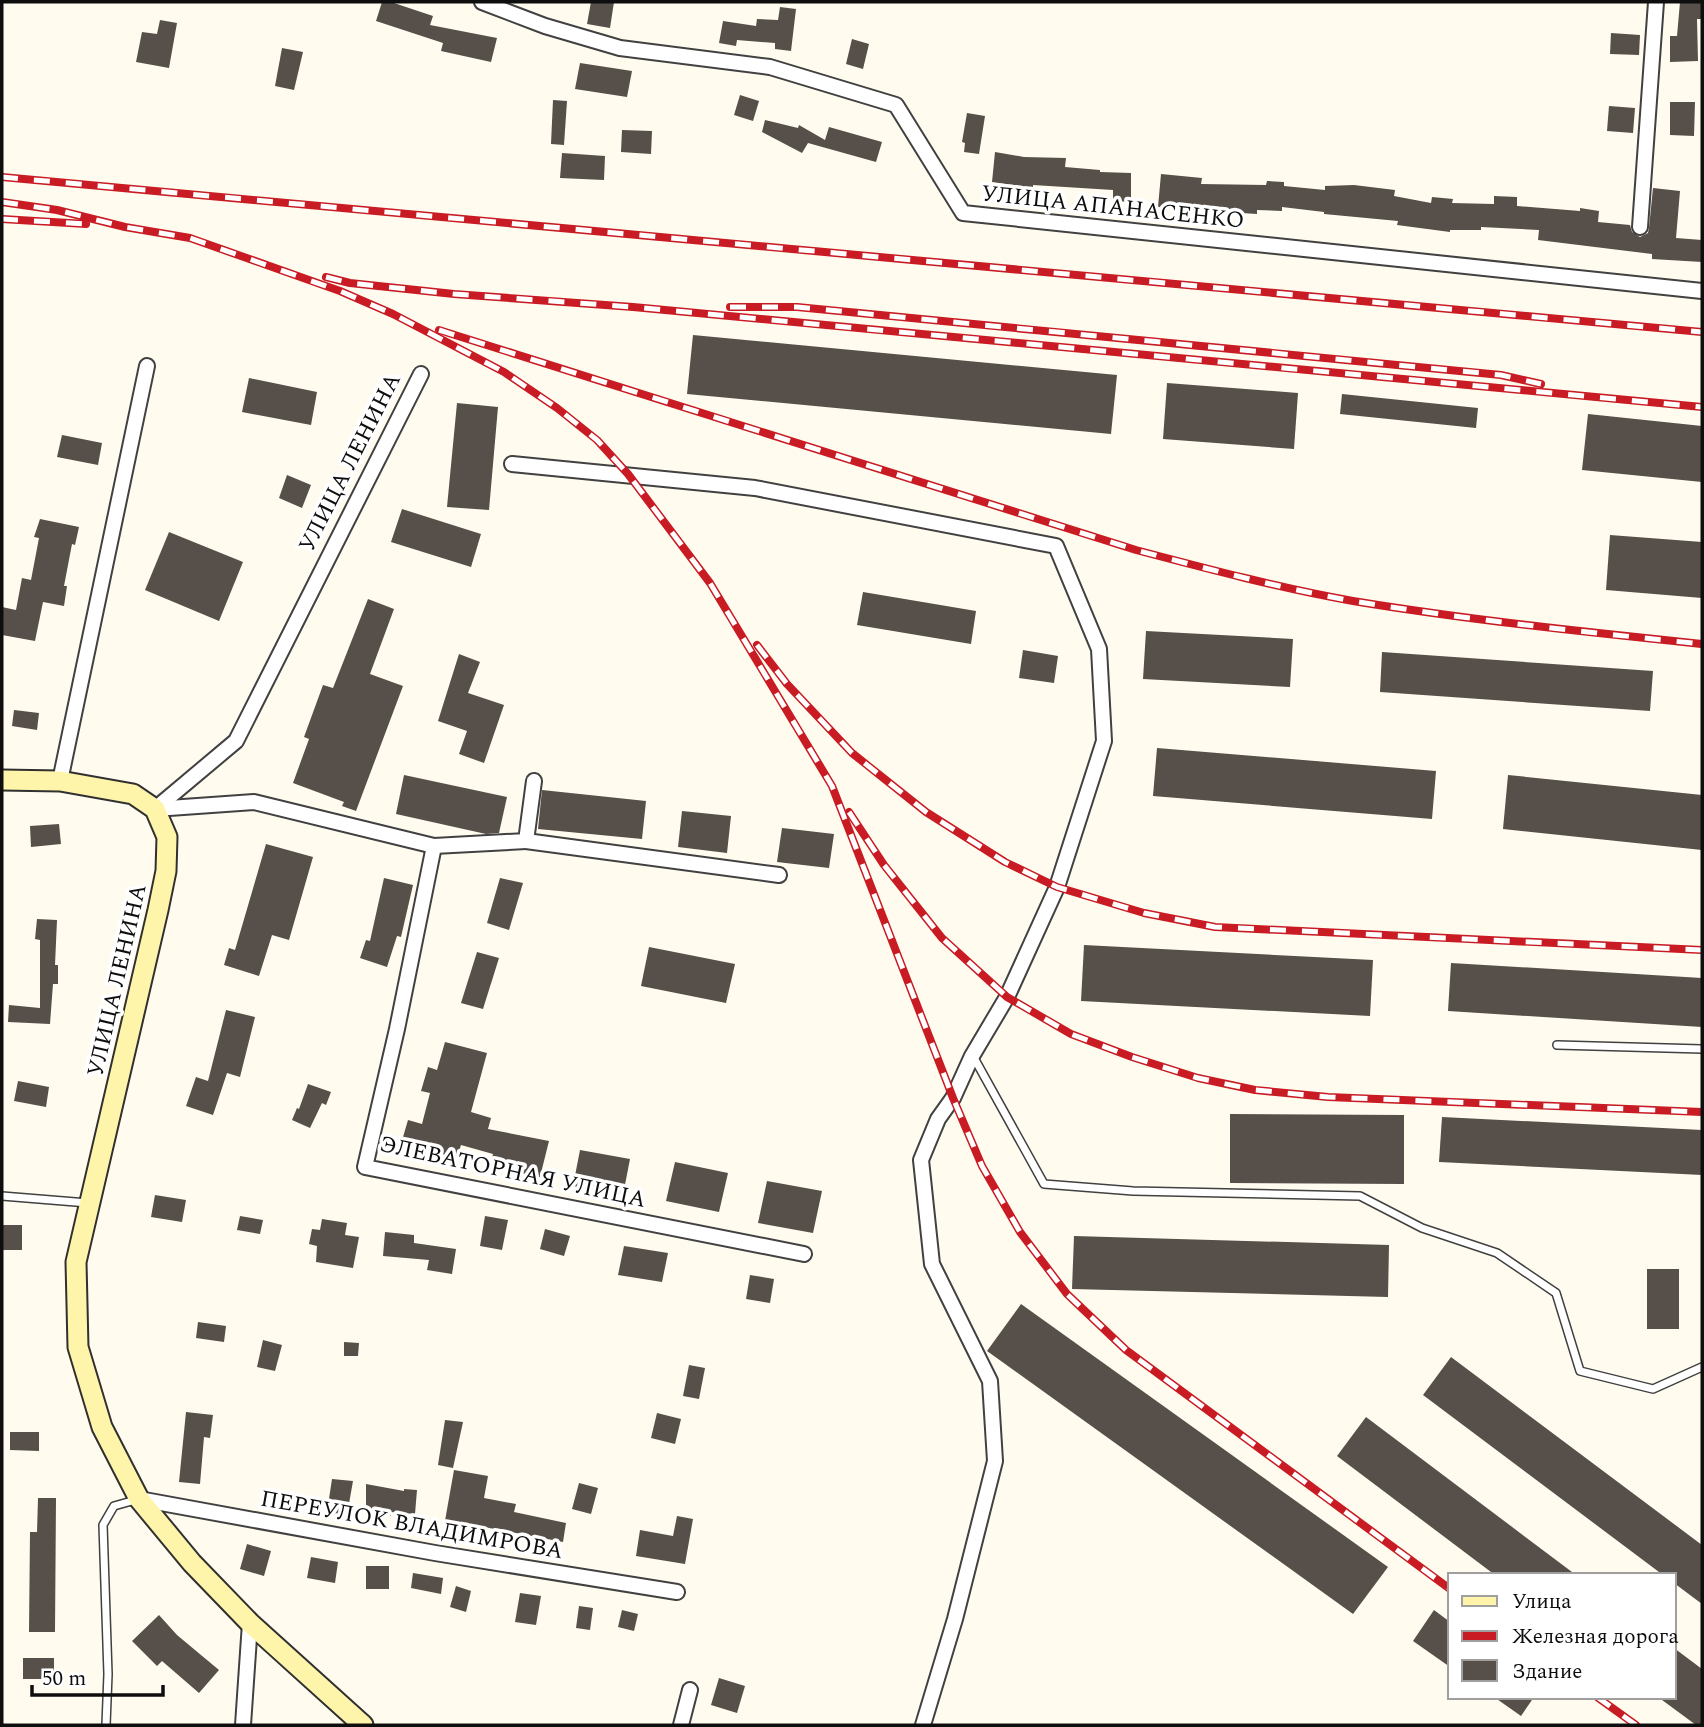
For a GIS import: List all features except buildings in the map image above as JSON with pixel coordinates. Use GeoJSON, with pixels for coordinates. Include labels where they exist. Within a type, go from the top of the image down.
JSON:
{"type":"FeatureCollection","features":[{"type":"Feature","properties":{"kind":"main road"},"geometry":{"type":"LineString","coordinates":[[2,780],[60,781],[133,794],[155,809]]}},
{"type":"Feature","properties":{"kind":"main road","name":"УЛИЦА ЛЕНИНА"},"geometry":{"type":"LineString","coordinates":[[155,809],[167,837],[166,871],[76,1262],[78,1347],[102,1426],[139,1499],[192,1563],[250,1623],[363,1725]]}},
{"type":"Feature","properties":{"kind":"street","name":"УЛИЦА АПАНАСЕНКО"},"geometry":{"type":"LineString","coordinates":[[482,2],[545,26],[620,48],[770,67],[896,105],[963,213],[1702,291]]}},
{"type":"Feature","properties":{"kind":"street"},"geometry":{"type":"LineString","coordinates":[[1640,226],[1656,2]]}},
{"type":"Feature","properties":{"kind":"street"},"geometry":{"type":"LineString","coordinates":[[60,781],[147,366]]}},
{"type":"Feature","properties":{"kind":"street","name":"УЛИЦА ЛЕНИНА"},"geometry":{"type":"LineString","coordinates":[[155,809],[236,741],[421,374]]}},
{"type":"Feature","properties":{"kind":"street"},"geometry":{"type":"LineString","coordinates":[[512,464],[755,488],[1056,546],[1100,649],[1104,741],[1057,887],[1007,997],[972,1056],[953,1098],[938,1119],[921,1160],[932,1264],[989,1381],[995,1461],[955,1619],[923,1725]]}},
{"type":"Feature","properties":{"kind":"street"},"geometry":{"type":"LineString","coordinates":[[526,841],[534,781]]}},
{"type":"Feature","properties":{"kind":"street"},"geometry":{"type":"LineString","coordinates":[[155,809],[254,802],[434,846],[526,841],[779,875]]}},
{"type":"Feature","properties":{"kind":"street","name":"ЭЛЕВАТОРНАЯ УЛИЦА"},"geometry":{"type":"LineString","coordinates":[[434,846],[397,1029],[365,1167],[804,1254]]}},
{"type":"Feature","properties":{"kind":"street","name":"ПЕРЕУЛОК ВЛАДИМРОВА"},"geometry":{"type":"LineString","coordinates":[[139,1499],[435,1553],[677,1592]]}},
{"type":"Feature","properties":{"kind":"street"},"geometry":{"type":"LineString","coordinates":[[243,1725],[250,1623]]}},
{"type":"Feature","properties":{"kind":"street"},"geometry":{"type":"LineString","coordinates":[[681,1725],[690,1690]]}},
{"type":"Feature","properties":{"kind":"lane"},"geometry":{"type":"LineString","coordinates":[[1558,1045],[1702,1049]]}},
{"type":"Feature","properties":{"kind":"lane"},"geometry":{"type":"LineString","coordinates":[[972,1056],[1044,1184],[1133,1191],[1360,1196],[1422,1228],[1497,1253],[1556,1293],[1580,1371],[1653,1389],[1702,1367]]}},
{"type":"Feature","properties":{"kind":"lane"},"geometry":{"type":"LineString","coordinates":[[2,1196],[90,1203]]}},
{"type":"Feature","properties":{"kind":"lane"},"geometry":{"type":"LineString","coordinates":[[106,1725],[103,1525],[114,1506],[139,1499]]}},
{"type":"Feature","properties":{"kind":"railway"},"geometry":{"type":"LineString","coordinates":[[2,177],[1702,332]]}},
{"type":"Feature","properties":{"kind":"railway"},"geometry":{"type":"LineString","coordinates":[[2,202],[57,210],[125,227],[190,238],[340,291],[393,314],[504,372],[557,408],[597,440],[628,474],[710,583],[832,786],[953,1098],[982,1166],[1020,1232],[1067,1294],[1126,1350],[1448,1588]]}},
{"type":"Feature","properties":{"kind":"railway"},"geometry":{"type":"LineString","coordinates":[[2,219],[86,224]]}},
{"type":"Feature","properties":{"kind":"railway"},"geometry":{"type":"LineString","coordinates":[[326,277],[350,283],[454,294],[633,307],[1702,407]]}},
{"type":"Feature","properties":{"kind":"railway"},"geometry":{"type":"LineString","coordinates":[[730,307],[797,307],[1501,375],[1541,384]]}},
{"type":"Feature","properties":{"kind":"railway"},"geometry":{"type":"LineString","coordinates":[[439,330],[1136,550],[1217,571],[1326,596],[1397,608],[1702,644]]}},
{"type":"Feature","properties":{"kind":"railway"},"geometry":{"type":"LineString","coordinates":[[757,645],[787,684],[852,753],[926,812],[1005,862],[1057,887],[1144,913],[1215,927],[1702,950]]}},
{"type":"Feature","properties":{"kind":"railway"},"geometry":{"type":"LineString","coordinates":[[849,812],[884,865],[942,938],[1007,997],[1071,1034],[1132,1057],[1198,1078],[1255,1090],[1328,1097],[1702,1112]]}},
{"type":"Feature","properties":{"kind":"railway"},"geometry":{"type":"LineString","coordinates":[[1600,1699],[1636,1725]]}}]}
